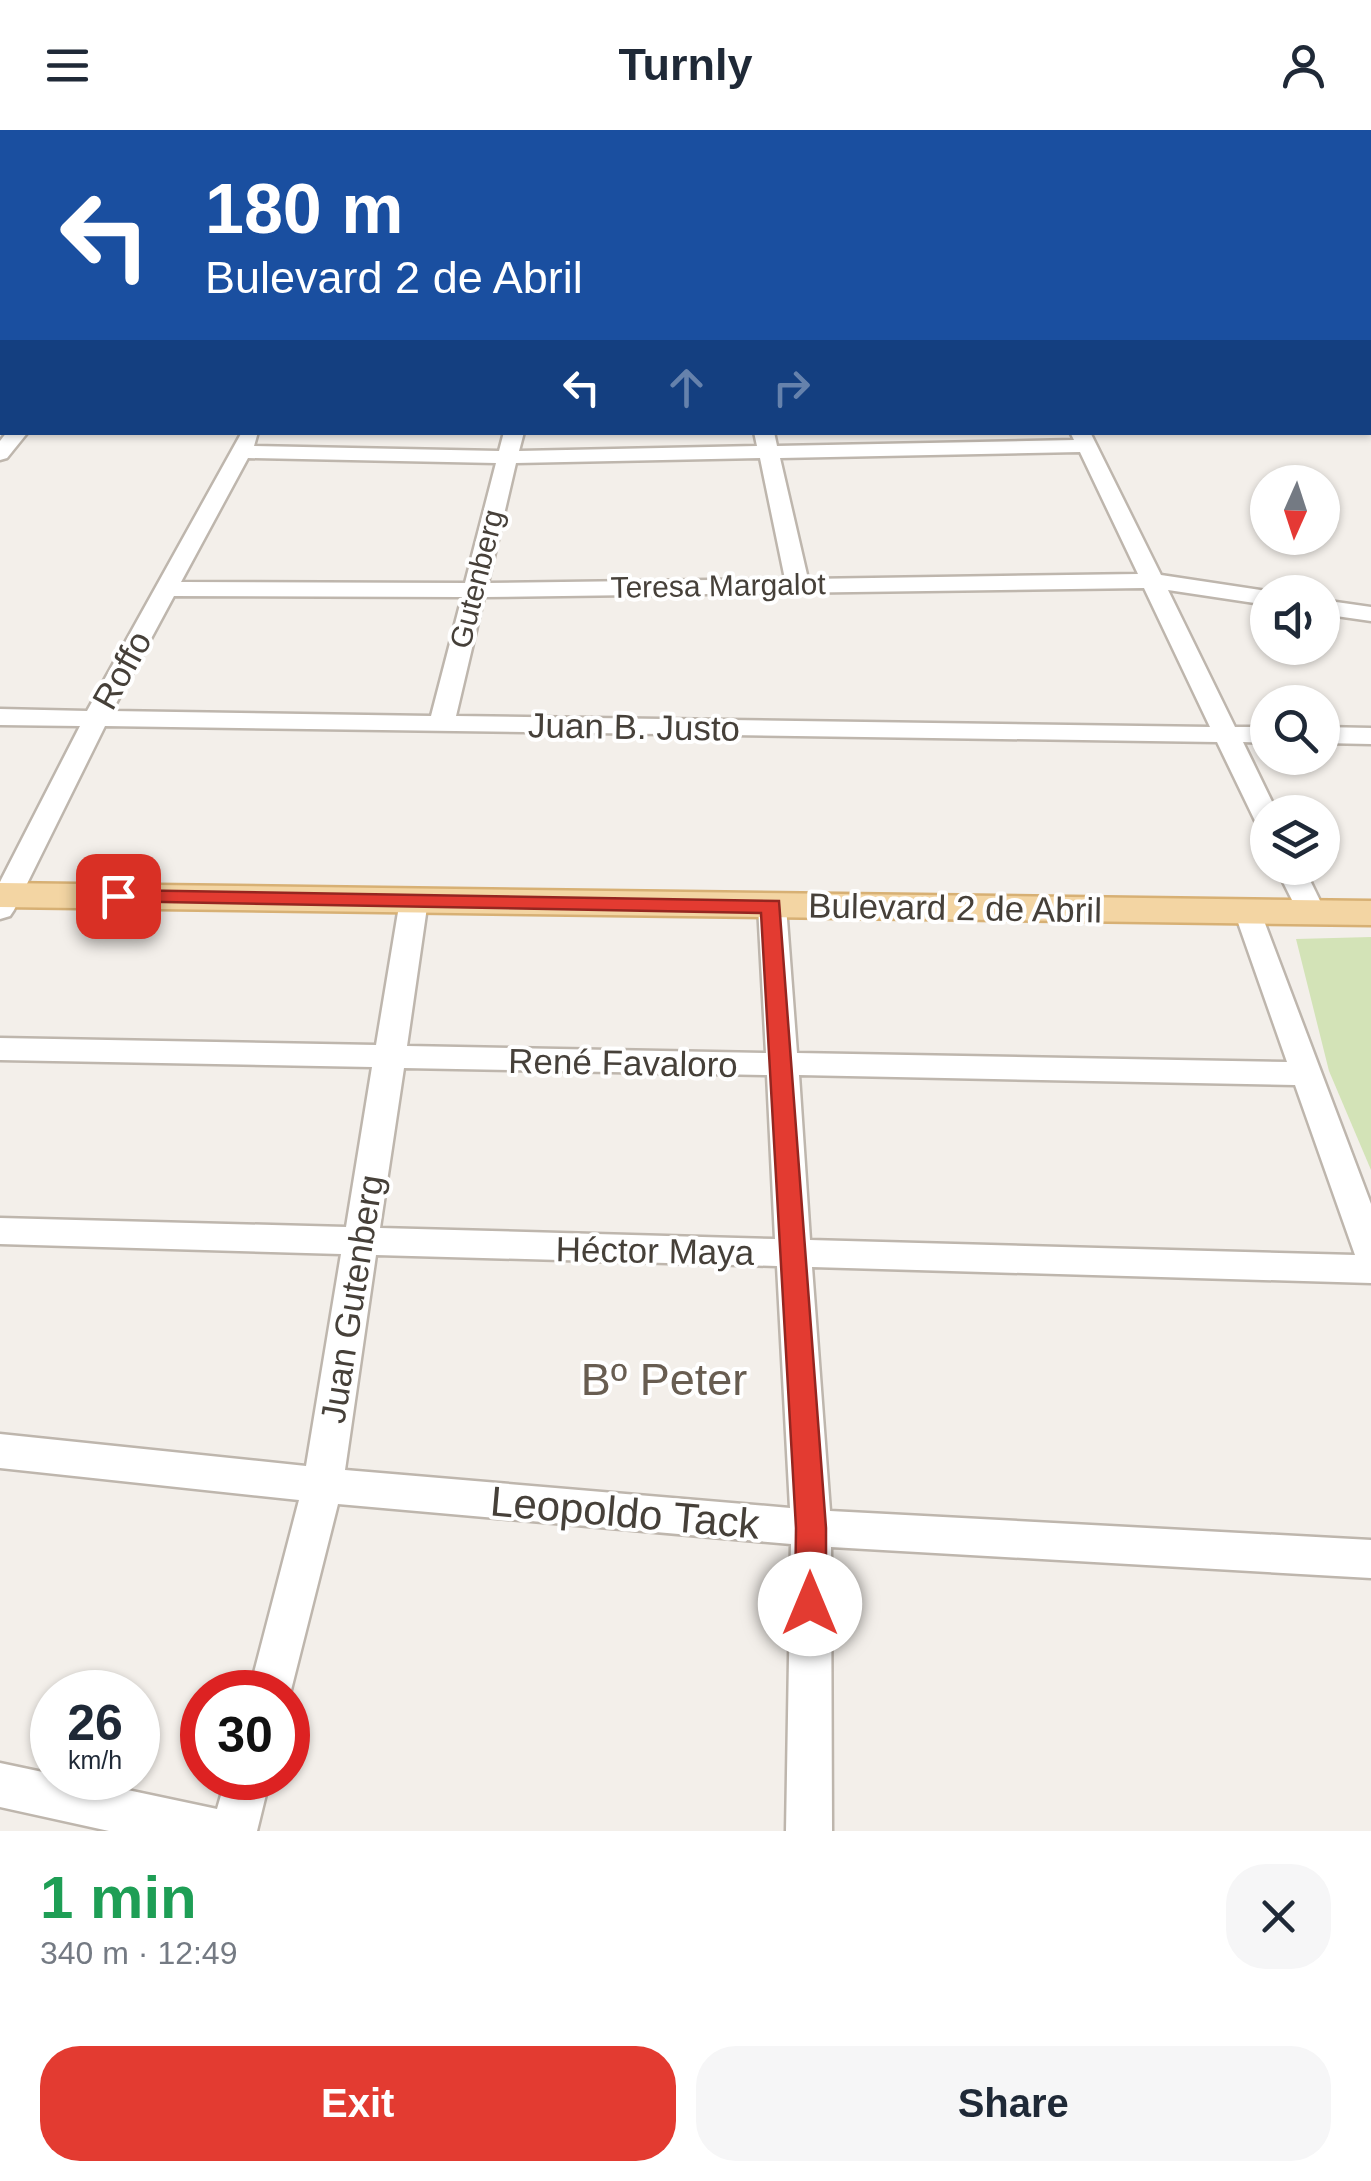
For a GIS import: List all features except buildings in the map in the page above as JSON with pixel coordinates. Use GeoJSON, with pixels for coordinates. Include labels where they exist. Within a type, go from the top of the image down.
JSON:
{"type":"FeatureCollection","features":[{"type":"Feature","properties":{"kind":"main road","name":"Bulevard 2 de Abril"},"geometry":{"type":"LineString","coordinates":[[2,900],[414,900],[1371,914]]}},
{"type":"Feature","properties":{"kind":"street","name":"Gutenberg"},"geometry":{"type":"LineString","coordinates":[[441,725],[513,435]]}},
{"type":"Feature","properties":{"kind":"street"},"geometry":{"type":"LineString","coordinates":[[246,442],[508,456],[766,443],[1083,440],[1255,795]]}},
{"type":"Feature","properties":{"kind":"street","name":"Roffo"},"geometry":{"type":"LineString","coordinates":[[2,900],[246,442]]}},
{"type":"Feature","properties":{"kind":"street"},"geometry":{"type":"LineString","coordinates":[[766,443],[798,585]]}},
{"type":"Feature","properties":{"kind":"street","name":"Teresa Margalot"},"geometry":{"type":"LineString","coordinates":[[166,589],[474,590],[1153,581],[1250,595]]}},
{"type":"Feature","properties":{"kind":"street"},"geometry":{"type":"LineString","coordinates":[[1340,610],[1371,614]]}},
{"type":"Feature","properties":{"kind":"street","name":"Juan B. Justo"},"geometry":{"type":"LineString","coordinates":[[0,717],[1250,735]]}},
{"type":"Feature","properties":{"kind":"street"},"geometry":{"type":"LineString","coordinates":[[1340,735],[1371,736]]}},
{"type":"Feature","properties":{"kind":"street"},"geometry":{"type":"LineString","coordinates":[[1298,885],[1312,913]]}},
{"type":"Feature","properties":{"kind":"street","name":"Juan Gutenberg"},"geometry":{"type":"LineString","coordinates":[[276,1670],[323,1486],[414,900]]}},
{"type":"Feature","properties":{"kind":"street"},"geometry":{"type":"LineString","coordinates":[[772,906],[811,1528],[809,1831]]}},
{"type":"Feature","properties":{"kind":"street"},"geometry":{"type":"LineString","coordinates":[[1248,912],[1371,1251]]}},
{"type":"Feature","properties":{"kind":"street","name":"René Favaloro"},"geometry":{"type":"LineString","coordinates":[[0,1049],[1306,1074]]}},
{"type":"Feature","properties":{"kind":"street","name":"Héctor Maya"},"geometry":{"type":"LineString","coordinates":[[0,1231],[360,1244],[1371,1269]]}},
{"type":"Feature","properties":{"kind":"street","name":"Leopoldo Tack"},"geometry":{"type":"LineString","coordinates":[[0,1451],[323,1486],[811,1528],[1371,1559]]}},
{"type":"Feature","properties":{"kind":"street"},"geometry":{"type":"LineString","coordinates":[[0,1785],[216,1831]]}},
{"type":"Feature","properties":{"kind":"street"},"geometry":{"type":"LineString","coordinates":[[234,1831],[242,1800]]}},
{"type":"Feature","properties":{"kind":"green space"},"geometry":{"type":"Polygon","coordinates":[[[1371,937],[1371,1170],[1329,1071],[1296,939],[1371,937]]]}},
{"type":"Feature","properties":{"kind":"district","name":"Bº Peter"},"geometry":{"type":"Point","coordinates":[664,1379]}},
{"type":"Feature","properties":{"kind":"route"},"geometry":{"type":"LineString","coordinates":[[118,896],[772,906],[811,1528],[810,1604]]}}]}
